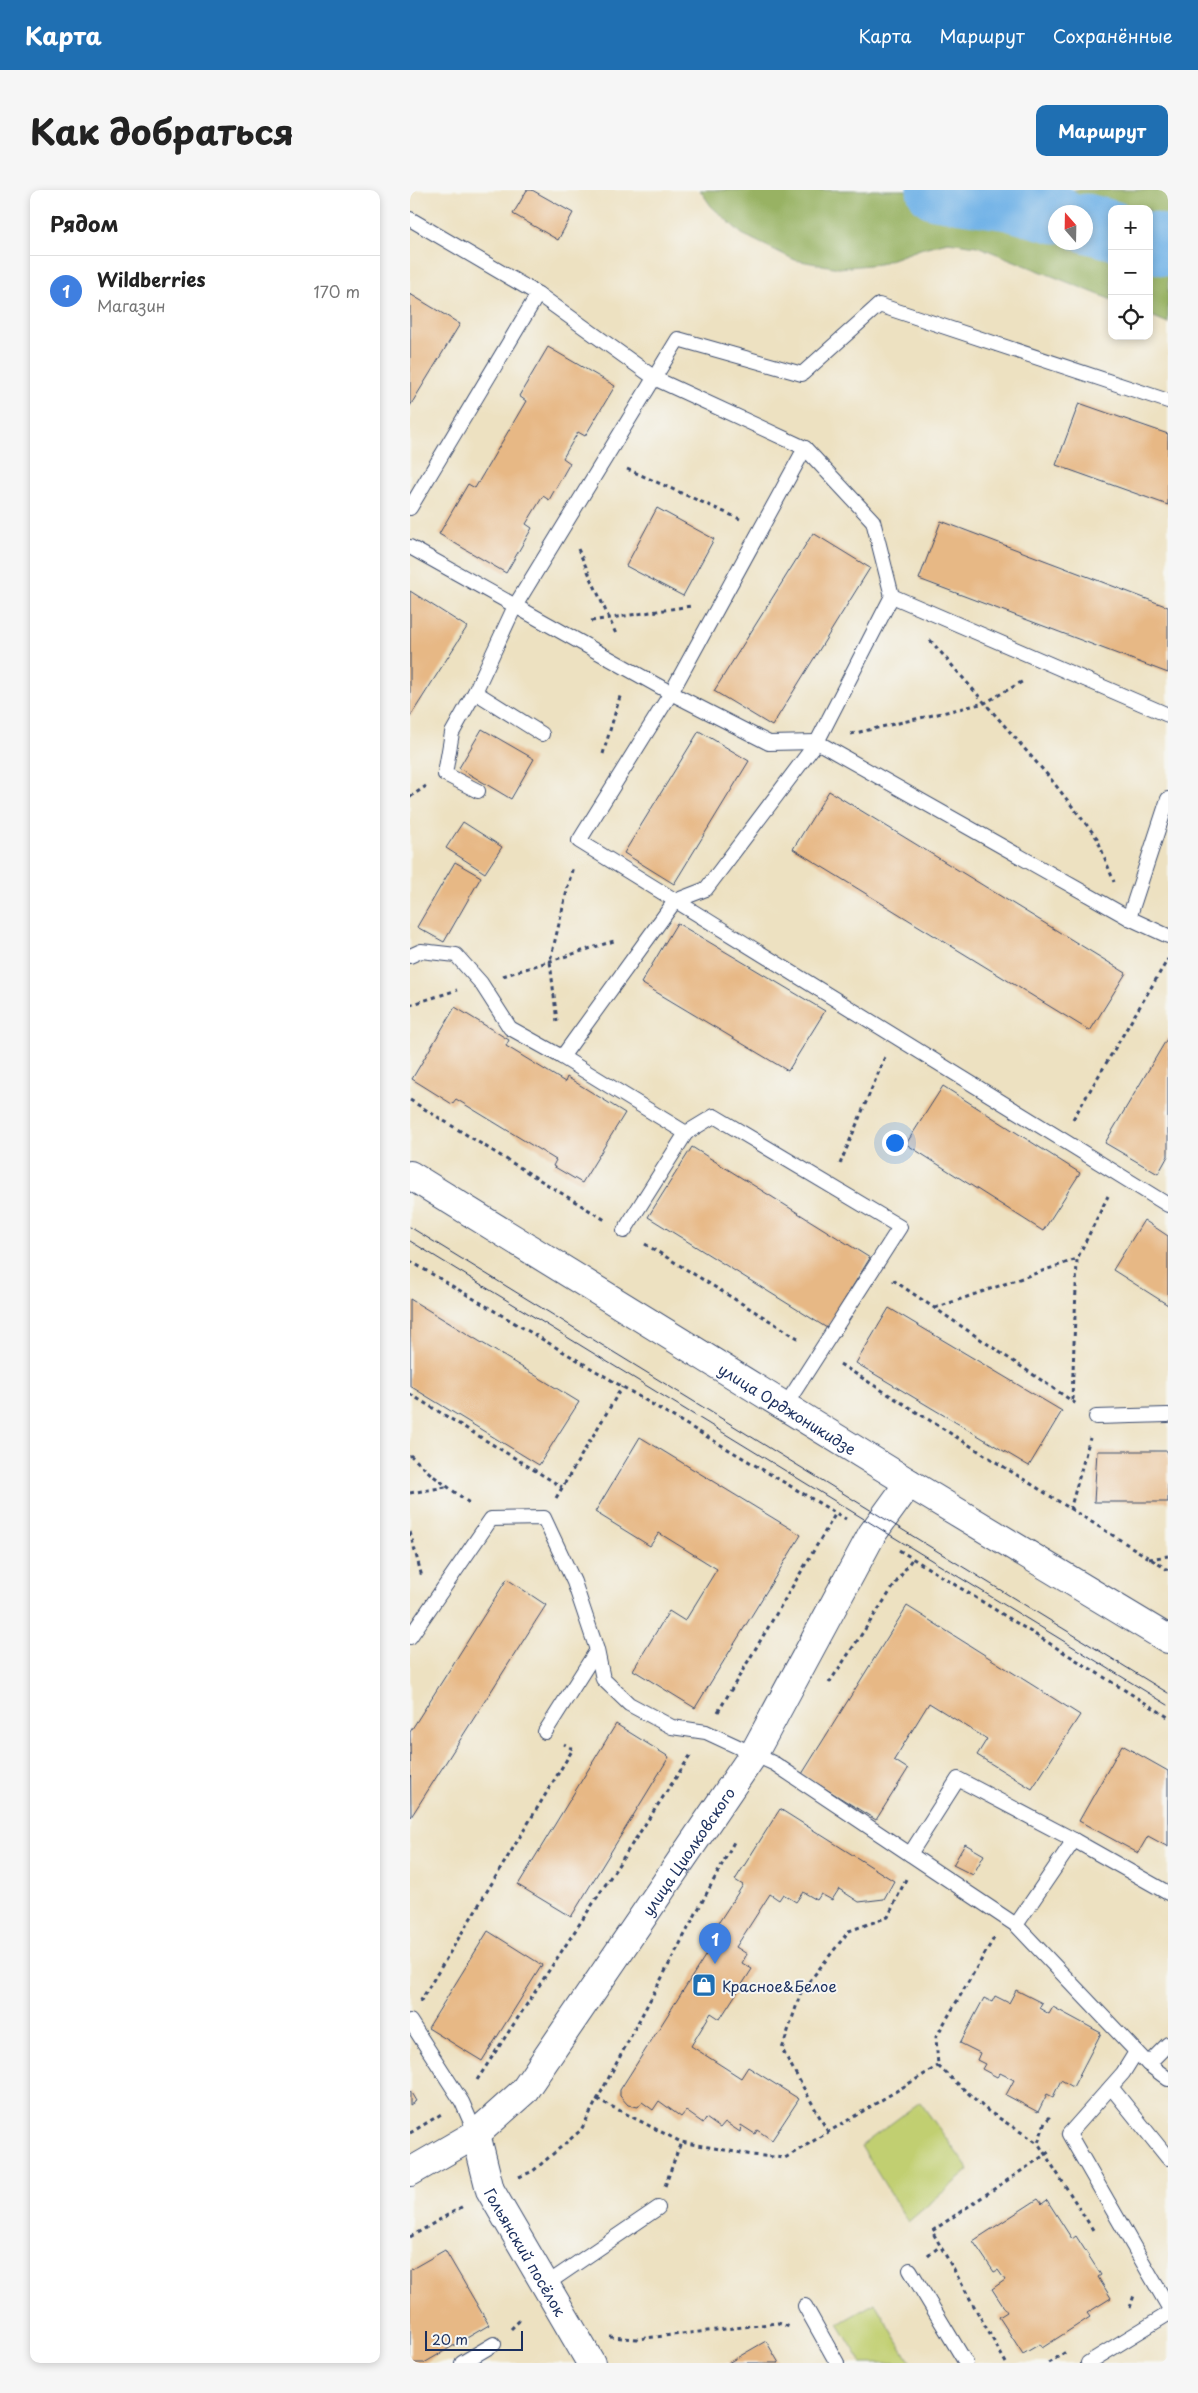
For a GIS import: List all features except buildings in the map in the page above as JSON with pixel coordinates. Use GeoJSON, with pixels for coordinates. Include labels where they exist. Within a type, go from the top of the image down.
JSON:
{"type":"FeatureCollection","features":[{"type":"Feature","properties":{"kind":"street","name":"улица Орджоникидзе"},"geometry":{"type":"LineString","coordinates":[[410,1175],[909,1483],[1168,1639]]}},
{"type":"Feature","properties":{"kind":"street","name":"улица Циолковского"},"geometry":{"type":"LineString","coordinates":[[410,2172],[476,2134],[524,2091],[753,1754],[872,1534],[909,1483]]}},
{"type":"Feature","properties":{"kind":"street","name":"Гольянский посёлок"},"geometry":{"type":"LineString","coordinates":[[476,2134],[490,2190],[591,2363]]}},
{"type":"Feature","properties":{"kind":"lane"},"geometry":{"type":"LineString","coordinates":[[410,220],[538,294],[656,379],[805,448],[873,521],[892,596],[816,742],[706,889],[675,901],[562,1057]]}},
{"type":"Feature","properties":{"kind":"lane"},"geometry":{"type":"LineString","coordinates":[[410,508],[538,294]]}},
{"type":"Feature","properties":{"kind":"lane"},"geometry":{"type":"LineString","coordinates":[[478,791],[446,774],[452,733],[475,692],[515,606],[656,379],[678,339],[802,374],[879,305],[1168,401]]}},
{"type":"Feature","properties":{"kind":"lane"},"geometry":{"type":"LineString","coordinates":[[805,448],[671,693],[579,841],[1168,1204]]}},
{"type":"Feature","properties":{"kind":"lane"},"geometry":{"type":"LineString","coordinates":[[410,547],[671,693],[769,743],[816,742],[1129,918],[1168,936]]}},
{"type":"Feature","properties":{"kind":"lane"},"geometry":{"type":"LineString","coordinates":[[892,596],[1168,715]]}},
{"type":"Feature","properties":{"kind":"lane"},"geometry":{"type":"LineString","coordinates":[[475,692],[542,734]]}},
{"type":"Feature","properties":{"kind":"lane"},"geometry":{"type":"LineString","coordinates":[[1129,918],[1168,799]]}},
{"type":"Feature","properties":{"kind":"lane"},"geometry":{"type":"LineString","coordinates":[[410,956],[421,951],[456,955],[481,983],[510,1028],[562,1057],[686,1133]]}},
{"type":"Feature","properties":{"kind":"lane"},"geometry":{"type":"LineString","coordinates":[[624,1232],[686,1133],[714,1116],[900,1228],[784,1406]]}},
{"type":"Feature","properties":{"kind":"lane"},"geometry":{"type":"LineString","coordinates":[[1096,1417],[1168,1415]]}},
{"type":"Feature","properties":{"kind":"lane"},"geometry":{"type":"LineString","coordinates":[[410,1637],[491,1519],[544,1518],[574,1582],[597,1650],[603,1679],[629,1704],[672,1727],[706,1732],[775,1764],[1012,1922],[1136,2052],[1168,2079]]}},
{"type":"Feature","properties":{"kind":"lane"},"geometry":{"type":"LineString","coordinates":[[545,1732],[597,1650]]}},
{"type":"Feature","properties":{"kind":"lane"},"geometry":{"type":"LineString","coordinates":[[913,1856],[958,1779],[1074,1840],[1168,1893]]}},
{"type":"Feature","properties":{"kind":"lane"},"geometry":{"type":"LineString","coordinates":[[1012,1922],[1074,1840]]}},
{"type":"Feature","properties":{"kind":"lane"},"geometry":{"type":"LineString","coordinates":[[413,2015],[462,2102],[476,2134]]}},
{"type":"Feature","properties":{"kind":"lane"},"geometry":{"type":"LineString","coordinates":[[1148,2064],[1168,2044]]}},
{"type":"Feature","properties":{"kind":"lane"},"geometry":{"type":"LineString","coordinates":[[1136,2052],[1111,2087],[1069,2134],[1168,2306]]}},
{"type":"Feature","properties":{"kind":"lane"},"geometry":{"type":"LineString","coordinates":[[1111,2087],[1168,2158]]}},
{"type":"Feature","properties":{"kind":"lane"},"geometry":{"type":"LineString","coordinates":[[546,2285],[658,2208]]}},
{"type":"Feature","properties":{"kind":"lane"},"geometry":{"type":"LineString","coordinates":[[910,2270],[966,2363]]}},
{"type":"Feature","properties":{"kind":"lane"},"geometry":{"type":"LineString","coordinates":[[805,2306],[837,2363]]}},
{"type":"Feature","properties":{"kind":"lane"},"geometry":{"type":"LineString","coordinates":[[1088,2363],[1168,2314]]}},
{"type":"Feature","properties":{"kind":"lane"},"geometry":{"type":"LineString","coordinates":[[462,2363],[494,2344]]}},
{"type":"Feature","properties":{"kind":"path"},"geometry":{"type":"LineString","coordinates":[[606,460],[762,528]]}},
{"type":"Feature","properties":{"kind":"path"},"geometry":{"type":"LineString","coordinates":[[552,627],[722,601]]}},
{"type":"Feature","properties":{"kind":"path"},"geometry":{"type":"LineString","coordinates":[[929,638],[1050,778],[1097,838],[1129,918]]}},
{"type":"Feature","properties":{"kind":"path"},"geometry":{"type":"LineString","coordinates":[[816,742],[985,703],[1052,665]]}},
{"type":"Feature","properties":{"kind":"path"},"geometry":{"type":"LineString","coordinates":[[410,1005],[655,928]]}},
{"type":"Feature","properties":{"kind":"path"},"geometry":{"type":"LineString","coordinates":[[1061,1139],[1168,958]]}},
{"type":"Feature","properties":{"kind":"path"},"geometry":{"type":"LineString","coordinates":[[831,1186],[894,1036]]}},
{"type":"Feature","properties":{"kind":"path"},"geometry":{"type":"LineString","coordinates":[[410,1100],[820,1351],[1148,1560],[1168,1570]]}},
{"type":"Feature","properties":{"kind":"path"},"geometry":{"type":"LineString","coordinates":[[1072,1401],[1077,1259],[1119,1174]]}},
{"type":"Feature","properties":{"kind":"path"},"geometry":{"type":"LineString","coordinates":[[935,1308],[1077,1259]]}},
{"type":"Feature","properties":{"kind":"path"},"geometry":{"type":"LineString","coordinates":[[410,1261],[872,1534],[1168,1717]]}},
{"type":"Feature","properties":{"kind":"path"},"geometry":{"type":"LineString","coordinates":[[874,1267],[1096,1417],[1070,1510]]}},
{"type":"Feature","properties":{"kind":"path"},"geometry":{"type":"LineString","coordinates":[[544,1518],[622,1387]]}},
{"type":"Feature","properties":{"kind":"path"},"geometry":{"type":"LineString","coordinates":[[410,1394],[562,1487]]}},
{"type":"Feature","properties":{"kind":"path"},"geometry":{"type":"LineString","coordinates":[[410,1455],[491,1519]]}},
{"type":"Feature","properties":{"kind":"path"},"geometry":{"type":"LineString","coordinates":[[410,1493],[447,1486]]}},
{"type":"Feature","properties":{"kind":"path"},"geometry":{"type":"LineString","coordinates":[[410,2132],[462,2102],[706,1732],[836,1513]]}},
{"type":"Feature","properties":{"kind":"path"},"geometry":{"type":"LineString","coordinates":[[410,1532],[430,1606]]}},
{"type":"Feature","properties":{"kind":"path"},"geometry":{"type":"LineString","coordinates":[[1148,1560],[1168,1556]]}},
{"type":"Feature","properties":{"kind":"path"},"geometry":{"type":"LineString","coordinates":[[824,1690],[912,1559]]}},
{"type":"Feature","properties":{"kind":"path"},"geometry":{"type":"LineString","coordinates":[[413,2015],[573,1749],[545,1732]]}},
{"type":"Feature","properties":{"kind":"path"},"geometry":{"type":"LineString","coordinates":[[410,2237],[490,2190],[533,2171],[581,2130],[738,1834]]}},
{"type":"Feature","properties":{"kind":"path"},"geometry":{"type":"LineString","coordinates":[[828,2132],[782,2049],[801,1992],[849,1931],[888,1917],[913,1856]]}},
{"type":"Feature","properties":{"kind":"path"},"geometry":{"type":"LineString","coordinates":[[1012,1922],[936,2037],[938,2066],[988,2111],[1038,2143],[1098,2236]]}},
{"type":"Feature","properties":{"kind":"path"},"geometry":{"type":"LineString","coordinates":[[597,2099],[681,2142],[752,2155],[785,2158],[938,2066]]}},
{"type":"Feature","properties":{"kind":"path"},"geometry":{"type":"LineString","coordinates":[[1038,2143],[1045,2122],[1052,2115]]}},
{"type":"Feature","properties":{"kind":"path"},"geometry":{"type":"LineString","coordinates":[[658,2208],[681,2142]]}},
{"type":"Feature","properties":{"kind":"path"},"geometry":{"type":"LineString","coordinates":[[1006,2363],[932,2231],[1046,2155]]}},
{"type":"Feature","properties":{"kind":"path"},"geometry":{"type":"LineString","coordinates":[[1129,2313],[1134,2293]]}},
{"type":"Feature","properties":{"kind":"path"},"geometry":{"type":"LineString","coordinates":[[607,2336],[637,2339],[778,2323],[794,2328]]}},
{"type":"Feature","properties":{"kind":"path"},"geometry":{"type":"LineString","coordinates":[[1048,2363],[1072,2348]]}},
{"type":"Feature","properties":{"kind":"green space"},"geometry":{"type":"Polygon","coordinates":[[[700,190],[1168,190],[1168,323],[1153,317],[1153,205],[1108,205],[1108,298],[977,246],[948,242],[923,248],[879,264],[839,268],[795,260],[742,234],[711,206],[700,190]]]}},
{"type":"Feature","properties":{"kind":"green space"},"geometry":{"type":"Polygon","coordinates":[[[920,2102],[969,2170],[908,2222],[861,2146],[920,2102]]]}},
{"type":"Feature","properties":{"kind":"green space"},"geometry":{"type":"Polygon","coordinates":[[[875,2303],[911,2363],[862,2363],[838,2324],[875,2303]]]}},
{"type":"Feature","properties":{"kind":"waterway"},"geometry":{"type":"LineString","coordinates":[[936,190],[1009,201],[1048,212]]}},
{"type":"Feature","properties":{"kind":"waterway"},"geometry":{"type":"LineString","coordinates":[[1093,225],[1108,229]]}},
{"type":"Feature","properties":{"kind":"waterway"},"geometry":{"type":"LineString","coordinates":[[1153,242],[1168,247]]}},
{"type":"Feature","properties":{"kind":"tram line"},"geometry":{"type":"LineString","coordinates":[[410,1227],[1168,1693]]}},
{"type":"Feature","properties":{"kind":"tram line"},"geometry":{"type":"LineString","coordinates":[[410,1241],[1168,1705]]}},
{"type":"Feature","properties":{"kind":"place","name":"Wildberries"},"geometry":{"type":"Point","coordinates":[715,1964]}},
{"type":"Feature","properties":{"kind":"place","name":"Красное&Белое"},"geometry":{"type":"Point","coordinates":[704,1985]}}]}
